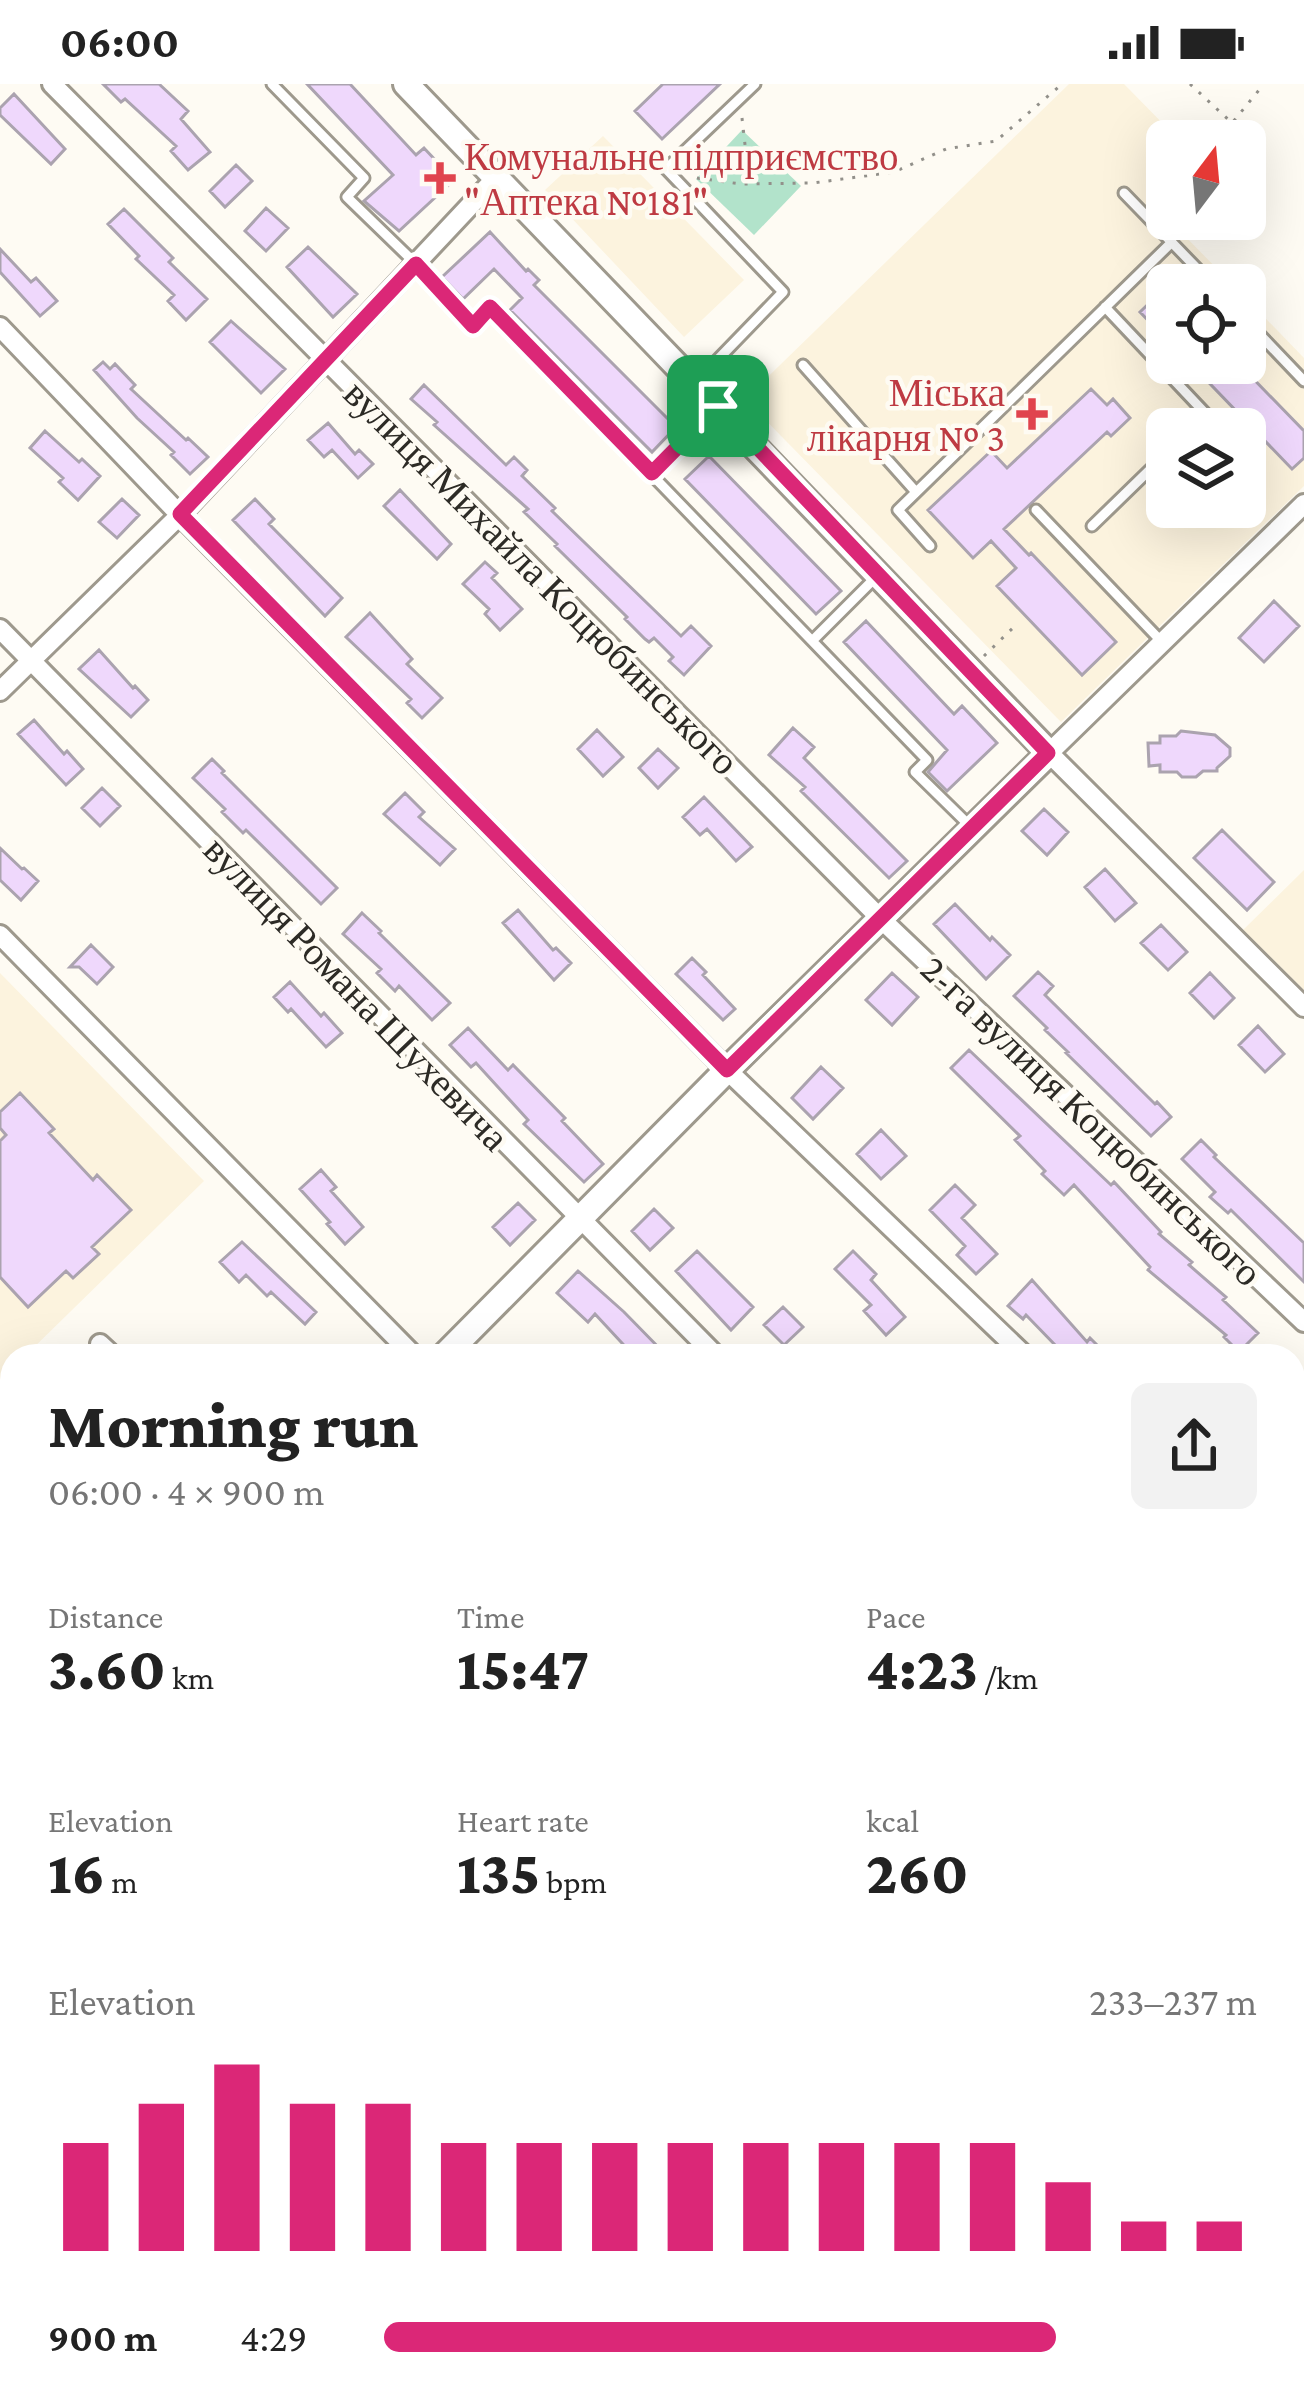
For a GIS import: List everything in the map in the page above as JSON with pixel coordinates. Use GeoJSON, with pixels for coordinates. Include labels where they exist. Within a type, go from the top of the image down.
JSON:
{"type":"FeatureCollection","features":[{"type":"Feature","properties":{"kind":"street","name":"вулиця Михайла Коцюбинського"},"geometry":{"type":"LineString","coordinates":[[52,84],[880,918]]}},
{"type":"Feature","properties":{"kind":"street"},"geometry":{"type":"LineString","coordinates":[[406,84],[1048,753],[1304,1007]]}},
{"type":"Feature","properties":{"kind":"street"},"geometry":{"type":"LineString","coordinates":[[0,691],[180,514],[495,178]]}},
{"type":"Feature","properties":{"kind":"street"},"geometry":{"type":"LineString","coordinates":[[0,327],[727,1070],[1012,1344]]}},
{"type":"Feature","properties":{"kind":"street"},"geometry":{"type":"LineString","coordinates":[[456,1344],[880,918],[1304,505]]}},
{"type":"Feature","properties":{"kind":"street","name":"вулиця Романа Шухевича"},"geometry":{"type":"LineString","coordinates":[[0,629],[704,1344]]}},
{"type":"Feature","properties":{"kind":"street","name":"2-га вулиця Коцюбинського"},"geometry":{"type":"LineString","coordinates":[[880,918],[1304,1322]]}},
{"type":"Feature","properties":{"kind":"street"},"geometry":{"type":"LineString","coordinates":[[0,935],[402,1344]]}},
{"type":"Feature","properties":{"kind":"lane"},"geometry":{"type":"LineString","coordinates":[[272,84],[364,178],[347,197],[473,326],[490,307],[927,760],[915,772],[972,828]]}},
{"type":"Feature","properties":{"kind":"lane"},"geometry":{"type":"LineString","coordinates":[[695,382],[783,292],[666,169],[754,84]]}},
{"type":"Feature","properties":{"kind":"lane"},"geometry":{"type":"LineString","coordinates":[[1124,193],[1193,264]]}},
{"type":"Feature","properties":{"kind":"lane"},"geometry":{"type":"LineString","coordinates":[[930,546],[898,510],[1172,242]]}},
{"type":"Feature","properties":{"kind":"lane"},"geometry":{"type":"LineString","coordinates":[[1105,308],[1200,408]]}},
{"type":"Feature","properties":{"kind":"lane"},"geometry":{"type":"LineString","coordinates":[[1266,341],[1304,381]]}},
{"type":"Feature","properties":{"kind":"lane"},"geometry":{"type":"LineString","coordinates":[[803,365],[916,492]]}},
{"type":"Feature","properties":{"kind":"lane"},"geometry":{"type":"LineString","coordinates":[[652,473],[718,406]]}},
{"type":"Feature","properties":{"kind":"lane"},"geometry":{"type":"LineString","coordinates":[[1092,526],[1146,473]]}},
{"type":"Feature","properties":{"kind":"lane"},"geometry":{"type":"LineString","coordinates":[[1036,510],[1162,642]]}},
{"type":"Feature","properties":{"kind":"lane"},"geometry":{"type":"LineString","coordinates":[[813,640],[878,574]]}},
{"type":"Feature","properties":{"kind":"path"},"geometry":{"type":"LineString","coordinates":[[672,175],[749,184],[813,184],[894,172],[946,148],[996,141],[1062,84]]}},
{"type":"Feature","properties":{"kind":"path"},"geometry":{"type":"LineString","coordinates":[[1190,84],[1229,120]]}},
{"type":"Feature","properties":{"kind":"path"},"geometry":{"type":"LineString","coordinates":[[1234,120],[1264,84]]}},
{"type":"Feature","properties":{"kind":"path"},"geometry":{"type":"LineString","coordinates":[[739,99],[749,184]]}},
{"type":"Feature","properties":{"kind":"path"},"geometry":{"type":"LineString","coordinates":[[970,670],[1018,623]]}},
{"type":"Feature","properties":{"kind":"shaded area","name":"Міська лікарня № 3"},"geometry":{"type":"Polygon","coordinates":[[[1069,84],[1124,84],[1159,120],[1146,120],[1146,240],[1189,240],[1212,264],[1146,264],[1146,384],[1266,384],[1266,319],[1304,358],[1304,486],[1266,523],[1266,408],[1146,408],[1146,528],[1261,528],[1061,722],[745,399],[1069,84]]]}},
{"type":"Feature","properties":{"kind":"shaded area"},"geometry":{"type":"Polygon","coordinates":[[[603,136],[744,280],[684,337],[545,190],[603,136]]]}},
{"type":"Feature","properties":{"kind":"shaded area"},"geometry":{"type":"Polygon","coordinates":[[[1304,870],[1304,990],[1243,930],[1304,870]]]}},
{"type":"Feature","properties":{"kind":"shaded area"},"geometry":{"type":"Polygon","coordinates":[[[0,973],[204,1181],[37,1344],[0,1344],[0,973]]]}},
{"type":"Feature","properties":{"kind":"green space"},"geometry":{"type":"Polygon","coordinates":[[[742,130],[801,186],[754,235],[696,179],[742,130]]]}},
{"type":"Feature","properties":{"kind":"building"},"geometry":{"type":"Polygon","coordinates":[[[103,84],[159,84],[188,111],[181,119],[210,152],[188,170],[171,151],[176,146],[103,84]]]}},
{"type":"Feature","properties":{"kind":"building"},"geometry":{"type":"Polygon","coordinates":[[[307,84],[350,84],[416,155],[424,148],[454,180],[399,231],[364,201],[393,175],[307,84]]]}},
{"type":"Feature","properties":{"kind":"building"},"geometry":{"type":"Polygon","coordinates":[[[663,84],[720,84],[662,139],[635,111],[663,84]]]}},
{"type":"Feature","properties":{"kind":"building"},"geometry":{"type":"Polygon","coordinates":[[[14,94],[65,149],[51,164],[0,115],[0,108],[14,94]]]}},
{"type":"Feature","properties":{"kind":"building"},"geometry":{"type":"Polygon","coordinates":[[[236,165],[252,181],[225,207],[210,191],[236,165]]]}},
{"type":"Feature","properties":{"kind":"building"},"geometry":{"type":"Polygon","coordinates":[[[266,208],[288,228],[266,251],[245,231],[266,208]]]}},
{"type":"Feature","properties":{"kind":"building"},"geometry":{"type":"Polygon","coordinates":[[[124,209],[207,299],[186,320],[168,301],[174,295],[108,224],[124,209]]]}},
{"type":"Feature","properties":{"kind":"building"},"geometry":{"type":"Polygon","coordinates":[[[490,232],[539,280],[534,285],[676,427],[652,452],[510,310],[522,298],[494,269],[463,299],[442,277],[490,232]]]}},
{"type":"Feature","properties":{"kind":"building"},"geometry":{"type":"Polygon","coordinates":[[[308,247],[357,294],[333,317],[287,267],[308,247]]]}},
{"type":"Feature","properties":{"kind":"building"},"geometry":{"type":"Polygon","coordinates":[[[0,249],[57,301],[40,316],[0,272],[0,249]]]}},
{"type":"Feature","properties":{"kind":"building"},"geometry":{"type":"Polygon","coordinates":[[[231,321],[285,369],[261,393],[210,342],[231,321]]]}},
{"type":"Feature","properties":{"kind":"building"},"geometry":{"type":"Polygon","coordinates":[[[103,362],[110,369],[115,364],[135,385],[131,389],[208,457],[190,474],[94,370],[103,362]]]}},
{"type":"Feature","properties":{"kind":"building"},"geometry":{"type":"Polygon","coordinates":[[[1210,384],[1258,384],[1304,431],[1304,458],[1292,469],[1266,442],[1266,408],[1233,408],[1210,384]]]}},
{"type":"Feature","properties":{"kind":"building"},"geometry":{"type":"Polygon","coordinates":[[[424,385],[506,465],[514,457],[527,470],[522,476],[555,508],[552,511],[681,636],[691,626],[711,646],[684,675],[654,638],[645,639],[555,546],[524,512],[528,509],[434,425],[437,422],[411,399],[424,385]]]}},
{"type":"Feature","properties":{"kind":"building"},"geometry":{"type":"Polygon","coordinates":[[[1091,389],[1107,405],[1113,399],[1130,418],[1111,436],[1107,432],[1004,529],[1116,642],[1082,675],[997,586],[1016,568],[991,541],[973,558],[928,510],[991,451],[1007,468],[1091,389]]]}},
{"type":"Feature","properties":{"kind":"building"},"geometry":{"type":"Polygon","coordinates":[[[328,423],[355,454],[359,450],[373,464],[358,478],[332,450],[324,457],[308,440],[328,423]]]}},
{"type":"Feature","properties":{"kind":"building"},"geometry":{"type":"Polygon","coordinates":[[[45,431],[100,476],[78,500],[59,482],[63,478],[30,448],[45,431]]]}},
{"type":"Feature","properties":{"kind":"building"},"geometry":{"type":"Polygon","coordinates":[[[709,456],[841,591],[816,614],[685,479],[709,456]]]}},
{"type":"Feature","properties":{"kind":"building"},"geometry":{"type":"Polygon","coordinates":[[[400,490],[451,544],[437,559],[384,506],[400,490]]]}},
{"type":"Feature","properties":{"kind":"building"},"geometry":{"type":"Polygon","coordinates":[[[122,499],[139,515],[117,538],[99,522],[122,499]]]}},
{"type":"Feature","properties":{"kind":"building"},"geometry":{"type":"Polygon","coordinates":[[[255,499],[274,519],[269,524],[342,598],[325,616],[233,520],[255,499]]]}},
{"type":"Feature","properties":{"kind":"building"},"geometry":{"type":"Polygon","coordinates":[[[485,562],[497,573],[492,578],[522,609],[500,630],[485,614],[489,609],[463,584],[485,562]]]}},
{"type":"Feature","properties":{"kind":"building"},"geometry":{"type":"Polygon","coordinates":[[[1274,601],[1299,626],[1264,662],[1239,638],[1274,601]]]}},
{"type":"Feature","properties":{"kind":"building"},"geometry":{"type":"Polygon","coordinates":[[[370,613],[412,659],[407,664],[442,698],[422,718],[407,703],[411,699],[346,637],[370,613]]]}},
{"type":"Feature","properties":{"kind":"building"},"geometry":{"type":"Polygon","coordinates":[[[866,621],[954,714],[962,706],[997,743],[947,791],[928,772],[947,750],[844,642],[866,621]]]}},
{"type":"Feature","properties":{"kind":"building"},"geometry":{"type":"Polygon","coordinates":[[[99,650],[148,700],[131,717],[79,669],[99,650]]]}},
{"type":"Feature","properties":{"kind":"building"},"geometry":{"type":"Polygon","coordinates":[[[34,720],[83,769],[66,785],[18,734],[34,720]]]}},
{"type":"Feature","properties":{"kind":"building"},"geometry":{"type":"Polygon","coordinates":[[[793,728],[814,747],[804,758],[907,861],[889,878],[769,755],[793,728]]]}},
{"type":"Feature","properties":{"kind":"building"},"geometry":{"type":"Polygon","coordinates":[[[597,730],[623,757],[603,776],[578,749],[597,730]]]}},
{"type":"Feature","properties":{"kind":"building"},"geometry":{"type":"Polygon","coordinates":[[[1181,731],[1215,735],[1230,748],[1230,756],[1217,771],[1203,771],[1196,777],[1149,766],[1148,743],[1160,743],[1160,736],[1176,736],[1181,731]]]}},
{"type":"Feature","properties":{"kind":"building"},"geometry":{"type":"Polygon","coordinates":[[[658,749],[678,768],[658,788],[639,768],[658,749]]]}},
{"type":"Feature","properties":{"kind":"building"},"geometry":{"type":"Polygon","coordinates":[[[212,759],[337,888],[321,904],[246,830],[243,833],[193,778],[212,759]]]}},
{"type":"Feature","properties":{"kind":"building"},"geometry":{"type":"Polygon","coordinates":[[[102,788],[120,806],[100,826],[82,808],[102,788]]]}},
{"type":"Feature","properties":{"kind":"building"},"geometry":{"type":"Polygon","coordinates":[[[405,793],[424,812],[419,817],[455,849],[440,865],[384,814],[405,793]]]}},
{"type":"Feature","properties":{"kind":"building"},"geometry":{"type":"Polygon","coordinates":[[[704,797],[752,847],[736,861],[707,829],[700,835],[683,817],[704,797]]]}},
{"type":"Feature","properties":{"kind":"building"},"geometry":{"type":"Polygon","coordinates":[[[1044,809],[1068,832],[1047,855],[1022,831],[1044,809]]]}},
{"type":"Feature","properties":{"kind":"building"},"geometry":{"type":"Polygon","coordinates":[[[1222,830],[1274,882],[1247,910],[1194,858],[1222,830]]]}},
{"type":"Feature","properties":{"kind":"building"},"geometry":{"type":"Polygon","coordinates":[[[0,848],[38,881],[21,900],[0,880],[0,848]]]}},
{"type":"Feature","properties":{"kind":"building"},"geometry":{"type":"Polygon","coordinates":[[[1105,869],[1136,903],[1115,921],[1085,887],[1105,869]]]}},
{"type":"Feature","properties":{"kind":"building"},"geometry":{"type":"Polygon","coordinates":[[[955,904],[1010,955],[986,979],[934,924],[955,904]]]}},
{"type":"Feature","properties":{"kind":"building"},"geometry":{"type":"Polygon","coordinates":[[[518,910],[571,963],[554,980],[503,923],[518,910]]]}},
{"type":"Feature","properties":{"kind":"building"},"geometry":{"type":"Polygon","coordinates":[[[362,913],[450,1003],[432,1020],[399,986],[395,991],[377,973],[381,969],[343,934],[362,913]]]}},
{"type":"Feature","properties":{"kind":"building"},"geometry":{"type":"Polygon","coordinates":[[[1161,925],[1187,952],[1168,970],[1141,943],[1161,925]]]}},
{"type":"Feature","properties":{"kind":"building"},"geometry":{"type":"Polygon","coordinates":[[[91,945],[113,967],[97,984],[79,967],[70,967],[91,945]]]}},
{"type":"Feature","properties":{"kind":"building"},"geometry":{"type":"Polygon","coordinates":[[[692,958],[735,1009],[723,1020],[676,974],[692,958]]]}},
{"type":"Feature","properties":{"kind":"building"},"geometry":{"type":"Polygon","coordinates":[[[1038,972],[1053,986],[1045,995],[1171,1117],[1151,1136],[1014,996],[1038,972]]]}},
{"type":"Feature","properties":{"kind":"building"},"geometry":{"type":"Polygon","coordinates":[[[892,973],[918,997],[892,1025],[866,1000],[892,973]]]}},
{"type":"Feature","properties":{"kind":"building"},"geometry":{"type":"Polygon","coordinates":[[[1210,973],[1234,998],[1214,1018],[1190,993],[1210,973]]]}},
{"type":"Feature","properties":{"kind":"building"},"geometry":{"type":"Polygon","coordinates":[[[290,982],[342,1033],[326,1047],[274,997],[290,982]]]}},
{"type":"Feature","properties":{"kind":"building"},"geometry":{"type":"Polygon","coordinates":[[[1258,1026],[1284,1054],[1265,1072],[1239,1045],[1258,1026]]]}},
{"type":"Feature","properties":{"kind":"building"},"geometry":{"type":"Polygon","coordinates":[[[468,1028],[508,1070],[513,1065],[603,1164],[584,1182],[524,1124],[528,1120],[476,1063],[471,1067],[450,1045],[468,1028]]]}},
{"type":"Feature","properties":{"kind":"building"},"geometry":{"type":"Polygon","coordinates":[[[969,1050],[1111,1185],[1114,1182],[1258,1333],[1247,1344],[1231,1344],[1148,1270],[1074,1185],[1064,1195],[1042,1174],[1045,1171],[1015,1140],[1020,1136],[951,1068],[969,1050]]]}},
{"type":"Feature","properties":{"kind":"building"},"geometry":{"type":"Polygon","coordinates":[[[821,1067],[843,1088],[813,1119],[792,1098],[821,1067]]]}},
{"type":"Feature","properties":{"kind":"building"},"geometry":{"type":"Polygon","coordinates":[[[20,1093],[93,1180],[97,1175],[131,1210],[92,1247],[99,1254],[73,1278],[66,1271],[28,1307],[0,1277],[0,1141],[6,1135],[0,1128],[0,1112],[20,1093]]]}},
{"type":"Feature","properties":{"kind":"building"},"geometry":{"type":"Polygon","coordinates":[[[881,1130],[906,1156],[881,1179],[857,1154],[881,1130]]]}},
{"type":"Feature","properties":{"kind":"building"},"geometry":{"type":"Polygon","coordinates":[[[1201,1140],[1304,1243],[1304,1282],[1231,1210],[1228,1213],[1210,1197],[1215,1192],[1182,1159],[1201,1140]]]}},
{"type":"Feature","properties":{"kind":"building"},"geometry":{"type":"Polygon","coordinates":[[[321,1170],[336,1187],[331,1191],[363,1227],[345,1244],[300,1189],[321,1170]]]}},
{"type":"Feature","properties":{"kind":"building"},"geometry":{"type":"Polygon","coordinates":[[[955,1185],[975,1205],[962,1218],[997,1254],[976,1274],[957,1255],[965,1246],[930,1210],[955,1185]]]}},
{"type":"Feature","properties":{"kind":"building"},"geometry":{"type":"Polygon","coordinates":[[[518,1203],[535,1220],[510,1245],[493,1227],[518,1203]]]}},
{"type":"Feature","properties":{"kind":"building"},"geometry":{"type":"Polygon","coordinates":[[[654,1209],[673,1228],[650,1250],[632,1231],[654,1209]]]}},
{"type":"Feature","properties":{"kind":"building"},"geometry":{"type":"Polygon","coordinates":[[[242,1242],[316,1312],[305,1324],[271,1292],[267,1296],[246,1275],[239,1282],[220,1262],[242,1242]]]}},
{"type":"Feature","properties":{"kind":"building"},"geometry":{"type":"Polygon","coordinates":[[[697,1251],[753,1307],[731,1330],[676,1271],[697,1251]]]}},
{"type":"Feature","properties":{"kind":"building"},"geometry":{"type":"Polygon","coordinates":[[[853,1251],[876,1274],[871,1280],[905,1317],[886,1335],[864,1311],[871,1305],[835,1269],[853,1251]]]}},
{"type":"Feature","properties":{"kind":"building"},"geometry":{"type":"Polygon","coordinates":[[[578,1271],[655,1344],[623,1344],[595,1314],[588,1322],[557,1293],[578,1271]]]}},
{"type":"Feature","properties":{"kind":"building"},"geometry":{"type":"Polygon","coordinates":[[[1032,1280],[1087,1342],[1090,1338],[1096,1344],[1054,1344],[1026,1315],[1023,1319],[1008,1306],[1032,1280]]]}},
{"type":"Feature","properties":{"kind":"building"},"geometry":{"type":"Polygon","coordinates":[[[783,1307],[803,1327],[783,1344],[764,1325],[783,1307]]]}},
{"type":"Feature","properties":{"kind":"place","name":"Комунальне підприємство \"Аптека №181\""},"geometry":{"type":"Point","coordinates":[440,178]}},
{"type":"Feature","properties":{"kind":"place","name":"Міська лікарня № 3"},"geometry":{"type":"Point","coordinates":[1032,414]}},
{"type":"Feature","properties":{"kind":"route"},"geometry":{"type":"LineString","coordinates":[[416,264],[473,326],[490,307],[652,473],[718,406],[1048,753],[727,1070],[180,514],[416,264]]}}]}
